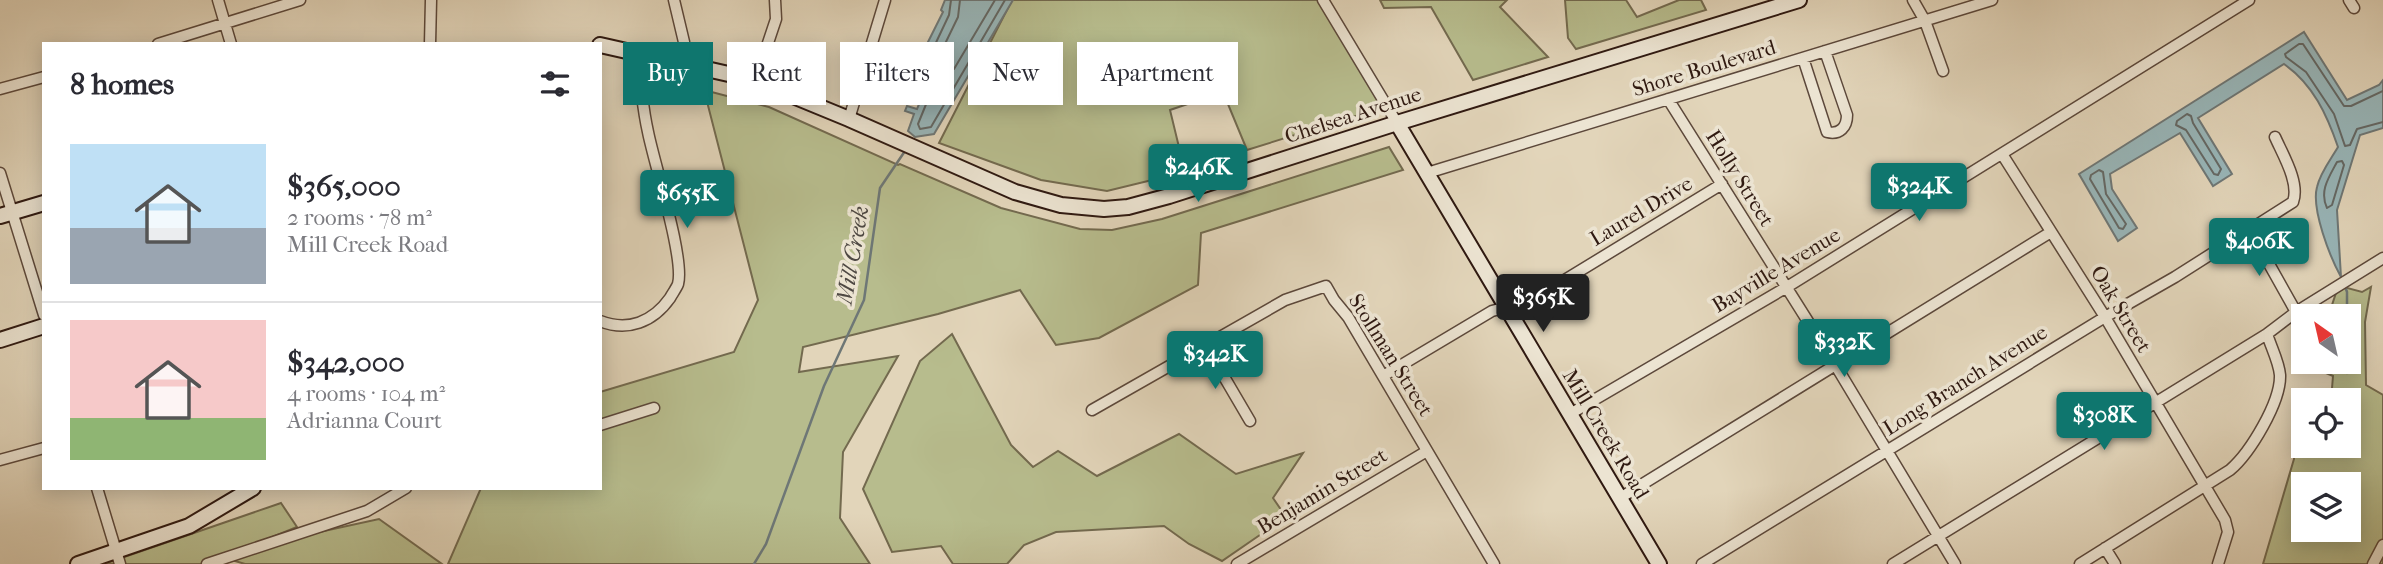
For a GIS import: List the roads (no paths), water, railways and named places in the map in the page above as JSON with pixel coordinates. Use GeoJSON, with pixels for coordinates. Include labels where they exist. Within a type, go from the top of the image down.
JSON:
{"type":"FeatureCollection","features":[{"type":"Feature","properties":{"kind":"main road","name":"Chelsea Avenue"},"geometry":{"type":"LineString","coordinates":[[815,105],[1015,192],[1061,205],[1104,209],[1128,207],[1762,6],[1799,0]]}},
{"type":"Feature","properties":{"kind":"main road","name":"Chelsea Avenue"},"geometry":{"type":"LineString","coordinates":[[602,45],[623,49]]}},
{"type":"Feature","properties":{"kind":"main road","name":"Mill Creek Road"},"geometry":{"type":"LineString","coordinates":[[1397,123],[1659,564]]}},
{"type":"Feature","properties":{"kind":"main road"},"geometry":{"type":"LineString","coordinates":[[6,214],[42,204]]}},
{"type":"Feature","properties":{"kind":"main road"},"geometry":{"type":"LineString","coordinates":[[0,340],[42,327]]}},
{"type":"Feature","properties":{"kind":"main road"},"geometry":{"type":"LineString","coordinates":[[78,564],[118,558],[189,526],[229,505],[250,490]]}},
{"type":"Feature","properties":{"kind":"street"},"geometry":{"type":"LineString","coordinates":[[218,0],[230,42]]}},
{"type":"Feature","properties":{"kind":"street"},"geometry":{"type":"LineString","coordinates":[[164,42],[300,0]]}},
{"type":"Feature","properties":{"kind":"street"},"geometry":{"type":"LineString","coordinates":[[430,42],[431,0]]}},
{"type":"Feature","properties":{"kind":"street"},"geometry":{"type":"LineString","coordinates":[[674,0],[684,42]]}},
{"type":"Feature","properties":{"kind":"street"},"geometry":{"type":"LineString","coordinates":[[768,42],[776,19],[775,0]]}},
{"type":"Feature","properties":{"kind":"street"},"geometry":{"type":"LineString","coordinates":[[849,118],[885,0]]}},
{"type":"Feature","properties":{"kind":"street","name":"Mill Creek Road"},"geometry":{"type":"LineString","coordinates":[[1323,0],[1397,123]]}},
{"type":"Feature","properties":{"kind":"street"},"geometry":{"type":"LineString","coordinates":[[1913,0],[1925,21],[1943,71]]}},
{"type":"Feature","properties":{"kind":"street","name":"Shore Boulevard"},"geometry":{"type":"LineString","coordinates":[[1427,173],[1992,0]]}},
{"type":"Feature","properties":{"kind":"street","name":"Bayville Avenue"},"geometry":{"type":"LineString","coordinates":[[1570,414],[1787,287],[2249,0]]}},
{"type":"Feature","properties":{"kind":"street"},"geometry":{"type":"LineString","coordinates":[[1803,58],[1828,132],[1834,133],[1844,129],[1847,115],[1825,51]]}},
{"type":"Feature","properties":{"kind":"street"},"geometry":{"type":"LineString","coordinates":[[0,89],[42,78]]}},
{"type":"Feature","properties":{"kind":"street","name":"Holly Street"},"geometry":{"type":"LineString","coordinates":[[1668,99],[1836,366],[1955,564]]}},
{"type":"Feature","properties":{"kind":"street"},"geometry":{"type":"LineString","coordinates":[[602,321],[621,326],[645,321],[662,309],[678,284],[679,273],[672,232],[643,105]]}},
{"type":"Feature","properties":{"kind":"street","name":"Long Branch Avenue"},"geometry":{"type":"LineString","coordinates":[[1702,564],[2293,202],[2296,194],[2275,137]]}},
{"type":"Feature","properties":{"kind":"street","name":"Oak Street"},"geometry":{"type":"LineString","coordinates":[[2002,154],[2105,317],[2225,520],[2228,532],[2218,564]]}},
{"type":"Feature","properties":{"kind":"street"},"geometry":{"type":"LineString","coordinates":[[0,173],[6,214],[42,310]]}},
{"type":"Feature","properties":{"kind":"street","name":"Laurel Drive"},"geometry":{"type":"LineString","coordinates":[[1383,376],[1492,311],[1507,307],[1519,308],[1722,184]]}},
{"type":"Feature","properties":{"kind":"street"},"geometry":{"type":"LineString","coordinates":[[2250,230],[2292,304]]}},
{"type":"Feature","properties":{"kind":"street"},"geometry":{"type":"LineString","coordinates":[[1620,498],[2051,232]]}},
{"type":"Feature","properties":{"kind":"street"},"geometry":{"type":"LineString","coordinates":[[2308,304],[2383,258]]}},
{"type":"Feature","properties":{"kind":"street","name":"Stollman Street"},"geometry":{"type":"LineString","coordinates":[[1092,410],[1285,300],[1326,286],[1383,376],[1494,564]]}},
{"type":"Feature","properties":{"kind":"street"},"geometry":{"type":"LineString","coordinates":[[1893,564],[2155,404],[2267,334],[2291,316]]}},
{"type":"Feature","properties":{"kind":"street"},"geometry":{"type":"LineString","coordinates":[[2080,564],[2240,461],[2254,442],[2278,391],[2279,369],[2267,334]]}},
{"type":"Feature","properties":{"kind":"street"},"geometry":{"type":"LineString","coordinates":[[1206,346],[1250,421]]}},
{"type":"Feature","properties":{"kind":"street"},"geometry":{"type":"LineString","coordinates":[[602,424],[654,408]]}},
{"type":"Feature","properties":{"kind":"street"},"geometry":{"type":"LineString","coordinates":[[0,460],[42,449]]}},
{"type":"Feature","properties":{"kind":"street","name":"Benjamin Street"},"geometry":{"type":"LineString","coordinates":[[1237,564],[1427,451]]}},
{"type":"Feature","properties":{"kind":"street"},"geometry":{"type":"LineString","coordinates":[[98,490],[118,558]]}},
{"type":"Feature","properties":{"kind":"street"},"geometry":{"type":"LineString","coordinates":[[207,564],[368,511],[403,490]]}},
{"type":"Feature","properties":{"kind":"street"},"geometry":{"type":"LineString","coordinates":[[2373,564],[2383,545]]}},
{"type":"Feature","properties":{"kind":"street"},"geometry":{"type":"LineString","coordinates":[[2105,548],[2115,564]]}},
{"type":"Feature","properties":{"kind":"water"},"geometry":{"type":"Polygon","coordinates":[[[945,0],[1013,0],[988,42],[968,42],[968,76],[954,100],[954,42],[928,42],[943,12],[941,10],[945,0]]]}},
{"type":"Feature","properties":{"kind":"water"},"geometry":{"type":"Polygon","coordinates":[[[2304,32],[2347,100],[2379,85],[2383,80],[2383,128],[2360,135],[2337,210],[2341,277],[2323,233],[2316,196],[2321,177],[2338,147],[2318,101],[2303,81],[2284,64],[2198,118],[2232,174],[2213,186],[2180,133],[2110,174],[2112,189],[2137,228],[2118,241],[2079,174],[2304,32]]]}},
{"type":"Feature","properties":{"kind":"water"},"geometry":{"type":"Polygon","coordinates":[[[919,105],[951,105],[934,134],[915,137],[908,131],[914,114],[905,111],[907,106],[917,109],[919,105]]]}},
{"type":"Feature","properties":{"kind":"waterway","name":"Mill Creek"},"geometry":{"type":"LineString","coordinates":[[754,564],[766,544],[824,386],[864,300],[880,188],[905,151]]}},
{"type":"Feature","properties":{"kind":"waterway"},"geometry":{"type":"LineString","coordinates":[[2345,286],[2347,304]]}}]}
